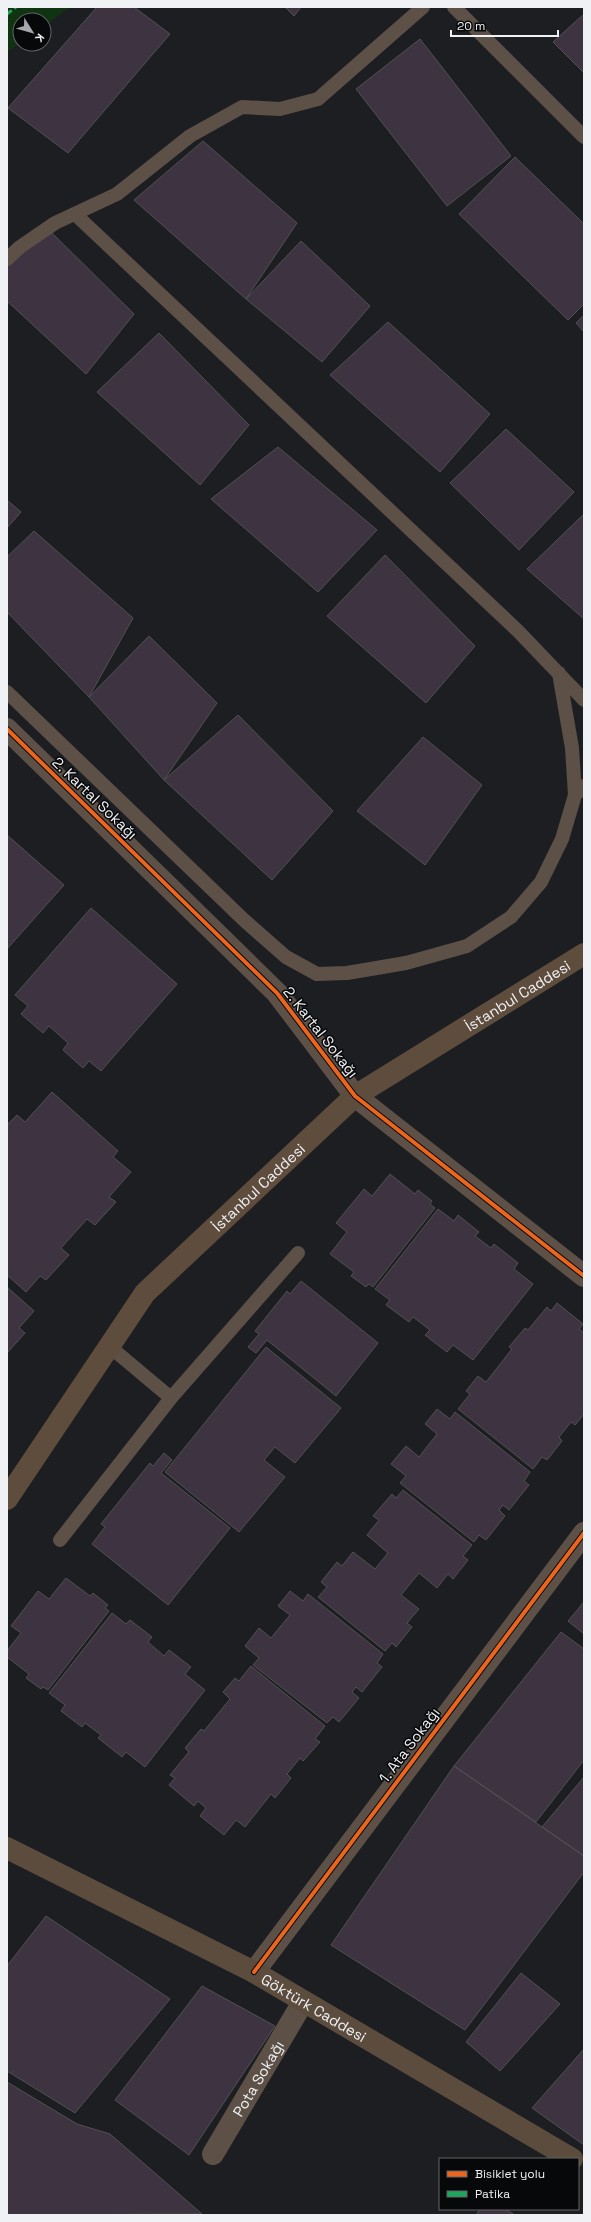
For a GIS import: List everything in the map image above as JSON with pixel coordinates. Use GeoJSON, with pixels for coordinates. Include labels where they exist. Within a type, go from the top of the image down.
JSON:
{"type":"FeatureCollection","features":[{"type":"Feature","properties":{"kind":"main road","name":"İstanbul Caddesi"},"geometry":{"type":"LineString","coordinates":[[7,1498],[145,1293],[356,1096],[584,954]]}},
{"type":"Feature","properties":{"kind":"main road","name":"Göktürk Caddesi"},"geometry":{"type":"LineString","coordinates":[[7,1848],[254,1972],[570,2158]]}},
{"type":"Feature","properties":{"kind":"street","name":"2. Kartal Sokağı"},"geometry":{"type":"LineString","coordinates":[[7,730],[277,993],[356,1096],[584,1276]]}},
{"type":"Feature","properties":{"kind":"street","name":"1. Ata Sokağı"},"geometry":{"type":"LineString","coordinates":[[254,1972],[584,1533]]}},
{"type":"Feature","properties":{"kind":"street","name":"Pota Sokağı"},"geometry":{"type":"LineString","coordinates":[[213,2154],[303,2002]]}},
{"type":"Feature","properties":{"kind":"lane"},"geometry":{"type":"LineString","coordinates":[[7,259],[20,247],[55,223],[76,215],[118,194],[190,136],[242,107],[280,109],[318,99],[423,7]]}},
{"type":"Feature","properties":{"kind":"lane"},"geometry":{"type":"LineString","coordinates":[[454,7],[584,137]]}},
{"type":"Feature","properties":{"kind":"lane"},"geometry":{"type":"LineString","coordinates":[[76,215],[518,631],[584,700]]}},
{"type":"Feature","properties":{"kind":"lane"},"geometry":{"type":"LineString","coordinates":[[7,692],[245,921],[286,957],[317,974],[347,973],[398,964],[467,946],[511,917],[540,882],[562,839],[580,791],[559,674]]}},
{"type":"Feature","properties":{"kind":"lane"},"geometry":{"type":"LineString","coordinates":[[60,1540],[171,1398],[298,1253]]}},
{"type":"Feature","properties":{"kind":"lane"},"geometry":{"type":"LineString","coordinates":[[110,1346],[171,1398]]}},
{"type":"Feature","properties":{"kind":"green space"},"geometry":{"type":"Polygon","coordinates":[[[7,7],[70,7],[52,20],[52,12],[12,12],[12,49],[7,52],[7,7]]]}},
{"type":"Feature","properties":{"kind":"building"},"geometry":{"type":"Polygon","coordinates":[[[97,7],[134,7],[170,34],[68,153],[8,108],[97,7]]]}},
{"type":"Feature","properties":{"kind":"building"},"geometry":{"type":"Polygon","coordinates":[[[285,7],[301,7],[294,16],[285,7]]]}},
{"type":"Feature","properties":{"kind":"building"},"geometry":{"type":"Polygon","coordinates":[[[584,14],[584,73],[553,42],[584,14]]]}},
{"type":"Feature","properties":{"kind":"building"},"geometry":{"type":"Polygon","coordinates":[[[420,39],[511,156],[447,206],[356,89],[420,39]]]}},
{"type":"Feature","properties":{"kind":"building"},"geometry":{"type":"Polygon","coordinates":[[[203,141],[297,223],[246,299],[134,200],[203,141]]]}},
{"type":"Feature","properties":{"kind":"building"},"geometry":{"type":"Polygon","coordinates":[[[515,157],[584,224],[584,304],[568,320],[459,214],[515,157]]]}},
{"type":"Feature","properties":{"kind":"building"},"geometry":{"type":"Polygon","coordinates":[[[48,229],[134,314],[86,374],[7,301],[7,265],[48,229]]]}},
{"type":"Feature","properties":{"kind":"building"},"geometry":{"type":"Polygon","coordinates":[[[301,241],[370,306],[322,362],[246,299],[301,241]]]}},
{"type":"Feature","properties":{"kind":"building"},"geometry":{"type":"Polygon","coordinates":[[[584,315],[584,332],[576,323],[584,315]]]}},
{"type":"Feature","properties":{"kind":"building"},"geometry":{"type":"Polygon","coordinates":[[[388,322],[490,414],[440,472],[330,375],[388,322]]]}},
{"type":"Feature","properties":{"kind":"building"},"geometry":{"type":"Polygon","coordinates":[[[159,333],[249,425],[200,485],[97,392],[159,333]]]}},
{"type":"Feature","properties":{"kind":"building"},"geometry":{"type":"Polygon","coordinates":[[[506,429],[574,492],[519,550],[450,483],[506,429]]]}},
{"type":"Feature","properties":{"kind":"building"},"geometry":{"type":"Polygon","coordinates":[[[278,447],[377,530],[318,592],[211,499],[278,447]]]}},
{"type":"Feature","properties":{"kind":"building"},"geometry":{"type":"Polygon","coordinates":[[[7,500],[21,512],[7,528],[7,500]]]}},
{"type":"Feature","properties":{"kind":"building"},"geometry":{"type":"Polygon","coordinates":[[[584,514],[584,619],[527,569],[584,514]]]}},
{"type":"Feature","properties":{"kind":"building"},"geometry":{"type":"Polygon","coordinates":[[[34,531],[133,618],[89,697],[7,612],[7,557],[34,531]]]}},
{"type":"Feature","properties":{"kind":"building"},"geometry":{"type":"Polygon","coordinates":[[[385,555],[475,646],[426,703],[327,616],[385,555]]]}},
{"type":"Feature","properties":{"kind":"building"},"geometry":{"type":"Polygon","coordinates":[[[149,636],[217,703],[164,780],[89,697],[149,636]]]}},
{"type":"Feature","properties":{"kind":"building"},"geometry":{"type":"Polygon","coordinates":[[[238,715],[333,811],[272,880],[164,780],[238,715]]]}},
{"type":"Feature","properties":{"kind":"building"},"geometry":{"type":"Polygon","coordinates":[[[423,737],[482,785],[425,865],[357,811],[423,737]]]}},
{"type":"Feature","properties":{"kind":"building"},"geometry":{"type":"Polygon","coordinates":[[[7,835],[64,885],[7,949],[7,835]]]}},
{"type":"Feature","properties":{"kind":"building"},"geometry":{"type":"Polygon","coordinates":[[[91,908],[177,984],[101,1071],[89,1061],[83,1068],[63,1050],[68,1043],[49,1026],[43,1033],[21,1014],[28,1006],[15,995],[91,908]]]}},
{"type":"Feature","properties":{"kind":"building"},"geometry":{"type":"Polygon","coordinates":[[[52,1092],[118,1151],[113,1157],[131,1172],[109,1197],[116,1202],[95,1225],[87,1219],[61,1248],[69,1255],[46,1280],[40,1276],[26,1292],[7,1275],[7,1125],[17,1115],[25,1122],[52,1092]]]}},
{"type":"Feature","properties":{"kind":"building"},"geometry":{"type":"Polygon","coordinates":[[[390,1174],[415,1194],[418,1190],[432,1201],[430,1204],[435,1208],[373,1287],[369,1284],[366,1287],[351,1276],[354,1272],[330,1254],[347,1232],[336,1223],[364,1189],[372,1196],[390,1174]]]}},
{"type":"Feature","properties":{"kind":"building"},"geometry":{"type":"Polygon","coordinates":[[[438,1209],[454,1221],[458,1215],[479,1232],[475,1236],[491,1248],[494,1244],[518,1263],[514,1269],[533,1284],[473,1360],[453,1345],[447,1352],[425,1335],[430,1330],[413,1317],[409,1322],[386,1305],[390,1300],[375,1289],[438,1209]]]}},
{"type":"Feature","properties":{"kind":"building"},"geometry":{"type":"Polygon","coordinates":[[[301,1281],[378,1343],[336,1396],[267,1340],[256,1353],[248,1347],[259,1334],[255,1331],[287,1291],[290,1294],[301,1281]]]}},
{"type":"Feature","properties":{"kind":"building"},"geometry":{"type":"Polygon","coordinates":[[[7,1287],[34,1311],[19,1328],[25,1333],[7,1353],[7,1287]]]}},
{"type":"Feature","properties":{"kind":"building"},"geometry":{"type":"Polygon","coordinates":[[[557,1303],[583,1324],[579,1329],[584,1333],[584,1414],[575,1425],[571,1422],[559,1437],[562,1441],[547,1460],[542,1457],[533,1469],[458,1409],[470,1394],[466,1391],[478,1376],[486,1382],[512,1349],[509,1347],[525,1328],[528,1330],[547,1307],[551,1311],[557,1303]]]}},
{"type":"Feature","properties":{"kind":"building"},"geometry":{"type":"Polygon","coordinates":[[[266,1347],[341,1408],[295,1463],[275,1447],[264,1460],[285,1477],[239,1532],[165,1472],[266,1347]]]}},
{"type":"Feature","properties":{"kind":"building"},"geometry":{"type":"Polygon","coordinates":[[[437,1409],[450,1419],[455,1412],[530,1472],[524,1481],[529,1485],[509,1510],[503,1505],[499,1510],[505,1516],[486,1540],[479,1535],[474,1542],[400,1483],[406,1476],[391,1464],[406,1446],[419,1457],[437,1434],[425,1424],[437,1409]]]}},
{"type":"Feature","properties":{"kind":"building"},"geometry":{"type":"Polygon","coordinates":[[[164,1453],[172,1460],[161,1473],[230,1528],[168,1605],[92,1544],[105,1527],[101,1524],[150,1463],[153,1466],[164,1453]]]}},
{"type":"Feature","properties":{"kind":"building"},"geometry":{"type":"Polygon","coordinates":[[[403,1490],[472,1545],[463,1556],[468,1560],[453,1579],[448,1574],[437,1588],[419,1573],[401,1595],[419,1609],[407,1623],[412,1627],[396,1647],[392,1643],[385,1651],[318,1597],[327,1587],[321,1582],[337,1562],[342,1566],[353,1552],[375,1569],[388,1553],[367,1535],[379,1520],[373,1516],[392,1494],[396,1498],[403,1490]]]}},
{"type":"Feature","properties":{"kind":"building"},"geometry":{"type":"Polygon","coordinates":[[[66,1578],[90,1596],[93,1593],[108,1605],[105,1608],[109,1611],[48,1690],[43,1687],[41,1689],[26,1678],[29,1674],[7,1657],[7,1651],[21,1633],[11,1626],[38,1591],[49,1599],[66,1578]]]}},
{"type":"Feature","properties":{"kind":"building"},"geometry":{"type":"Polygon","coordinates":[[[290,1591],[303,1601],[308,1594],[383,1654],[377,1663],[382,1667],[362,1692],[356,1687],[352,1692],[359,1698],[339,1722],[333,1717],[327,1723],[253,1665],[259,1658],[245,1646],[259,1628],[271,1638],[290,1615],[278,1606],[290,1591]]]}},
{"type":"Feature","properties":{"kind":"building"},"geometry":{"type":"Polygon","coordinates":[[[584,1602],[584,1634],[568,1621],[584,1602]]]}},
{"type":"Feature","properties":{"kind":"building"},"geometry":{"type":"Polygon","coordinates":[[[112,1613],[126,1624],[130,1620],[152,1637],[148,1642],[164,1656],[169,1650],[191,1667],[185,1674],[205,1690],[145,1767],[126,1752],[122,1757],[98,1738],[101,1735],[85,1723],[82,1727],[61,1711],[65,1705],[49,1693],[112,1613]]]}},
{"type":"Feature","properties":{"kind":"building"},"geometry":{"type":"Polygon","coordinates":[[[561,1632],[584,1649],[584,1760],[536,1822],[454,1766],[561,1632]]]}},
{"type":"Feature","properties":{"kind":"building"},"geometry":{"type":"Polygon","coordinates":[[[251,1666],[325,1726],[315,1739],[320,1742],[303,1761],[300,1758],[287,1774],[291,1778],[275,1798],[271,1794],[245,1827],[236,1820],[224,1835],[200,1816],[206,1808],[198,1801],[194,1806],[169,1785],[175,1778],[170,1775],[189,1752],[185,1748],[201,1729],[204,1731],[230,1699],[223,1692],[235,1678],[239,1681],[251,1666]]]}},
{"type":"Feature","properties":{"kind":"building"},"geometry":{"type":"Polygon","coordinates":[[[454,1766],[584,1856],[584,1872],[465,2030],[331,1945],[454,1766]]]}},
{"type":"Feature","properties":{"kind":"building"},"geometry":{"type":"Polygon","coordinates":[[[584,1777],[584,1856],[542,1827],[584,1777]]]}},
{"type":"Feature","properties":{"kind":"building"},"geometry":{"type":"Polygon","coordinates":[[[46,1916],[170,1999],[75,2113],[7,2071],[7,1966],[46,1916]]]}},
{"type":"Feature","properties":{"kind":"building"},"geometry":{"type":"Polygon","coordinates":[[[521,1973],[560,2004],[500,2071],[466,2042],[521,1973]]]}},
{"type":"Feature","properties":{"kind":"building"},"geometry":{"type":"Polygon","coordinates":[[[202,1986],[275,2026],[189,2155],[115,2100],[202,1986]]]}},
{"type":"Feature","properties":{"kind":"building"},"geometry":{"type":"Polygon","coordinates":[[[584,2049],[584,2145],[532,2108],[584,2049]]]}},
{"type":"Feature","properties":{"kind":"building"},"geometry":{"type":"Polygon","coordinates":[[[7,2082],[77,2124],[110,2134],[202,2214],[7,2215],[7,2082]]]}},
{"type":"Feature","properties":{"kind":"building"},"geometry":{"type":"Polygon","coordinates":[[[479,2210],[507,2210],[515,2215],[476,2215],[479,2210]]]}},
{"type":"Feature","properties":{"kind":"marked path"},"geometry":{"type":"LineString","coordinates":[[7,14],[16,7]]}},
{"type":"Feature","properties":{"kind":"cycle path"},"geometry":{"type":"LineString","coordinates":[[7,729],[277,993],[355,1096],[584,1276]]}},
{"type":"Feature","properties":{"kind":"cycle path"},"geometry":{"type":"LineString","coordinates":[[254,1972],[584,1533]]}}]}
